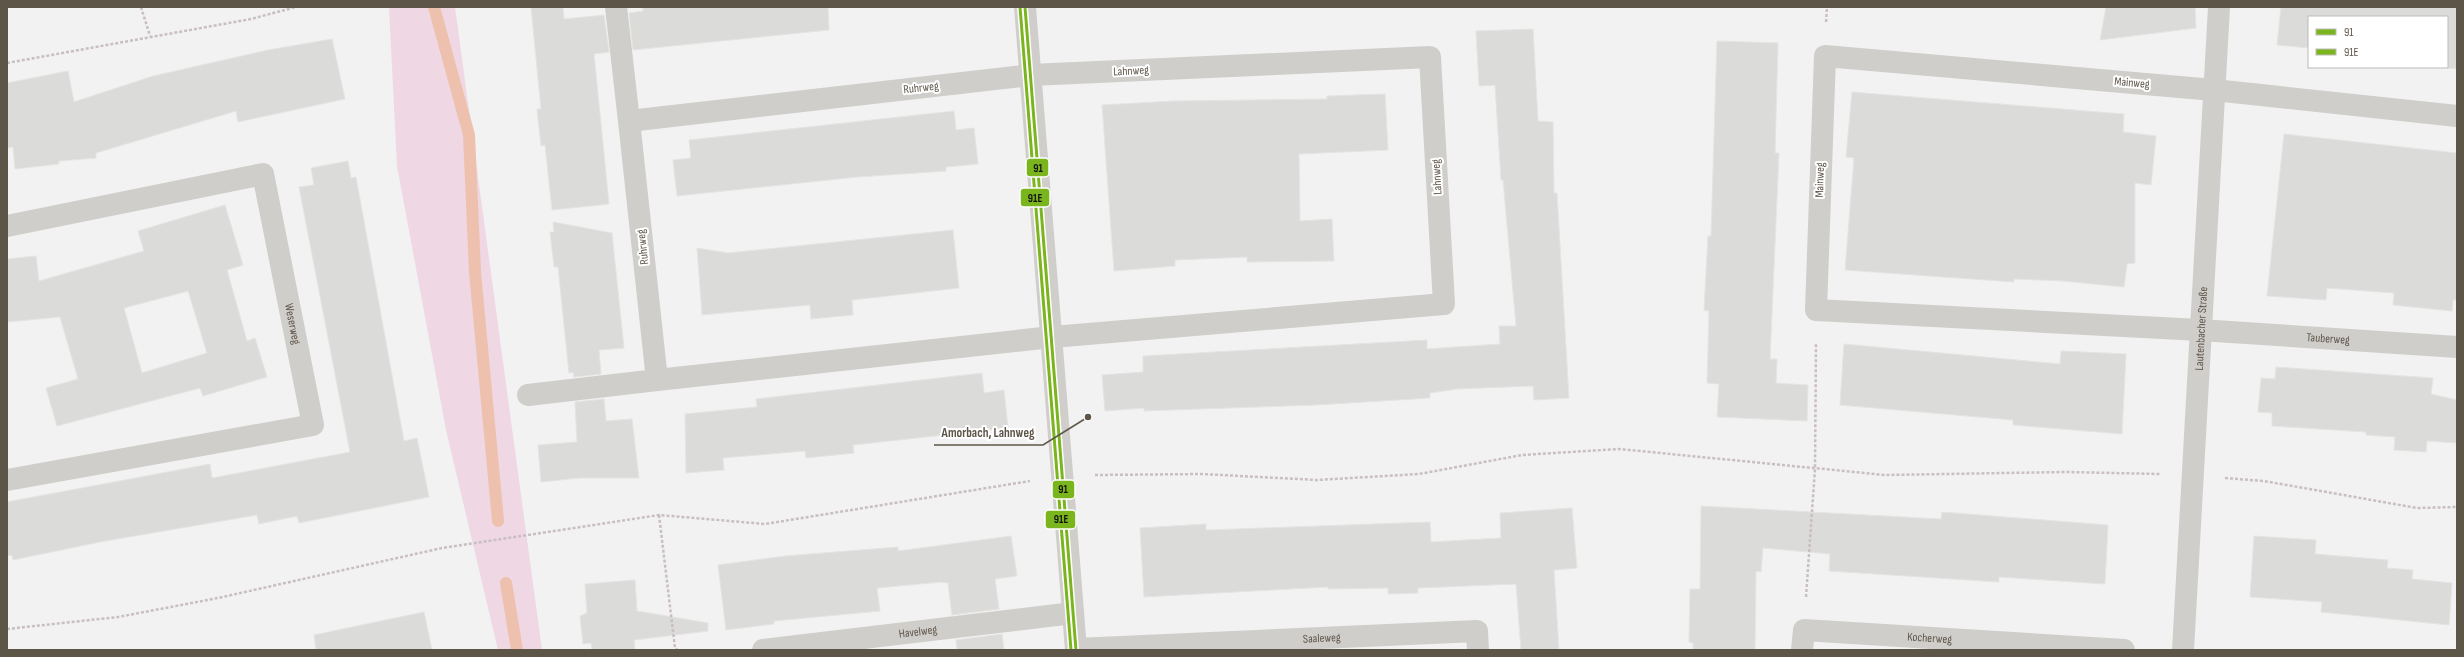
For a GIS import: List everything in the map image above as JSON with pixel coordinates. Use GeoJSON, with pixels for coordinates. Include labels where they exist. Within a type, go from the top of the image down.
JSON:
{"type":"FeatureCollection","features":[{"type":"Feature","properties":{"kind":"street"},"geometry":{"type":"LineString","coordinates":[[616,7],[629,121]]}},
{"type":"Feature","properties":{"kind":"street"},"geometry":{"type":"LineString","coordinates":[[1025,7],[1064,476],[1076,649]]}},
{"type":"Feature","properties":{"kind":"street","name":"Lautenbacher Straße"},"geometry":{"type":"LineString","coordinates":[[2183,650],[2200,330],[2220,7]]}},
{"type":"Feature","properties":{"kind":"street","name":"Mainweg"},"geometry":{"type":"LineString","coordinates":[[1816,310],[1824,56],[2214,90]]}},
{"type":"Feature","properties":{"kind":"street","name":"Lahnweg"},"geometry":{"type":"LineString","coordinates":[[1031,75],[1430,57],[1444,304],[1052,337]]}},
{"type":"Feature","properties":{"kind":"street","name":"Ruhrweg"},"geometry":{"type":"LineString","coordinates":[[657,380],[629,121],[1031,75]]}},
{"type":"Feature","properties":{"kind":"street"},"geometry":{"type":"LineString","coordinates":[[2214,90],[2457,116]]}},
{"type":"Feature","properties":{"kind":"street","name":"Weserweg"},"geometry":{"type":"LineString","coordinates":[[7,226],[263,174],[313,425],[7,480]]}},
{"type":"Feature","properties":{"kind":"street"},"geometry":{"type":"LineString","coordinates":[[1816,310],[2200,330]]}},
{"type":"Feature","properties":{"kind":"street","name":"Tauberweg"},"geometry":{"type":"LineString","coordinates":[[2200,330],[2457,347]]}},
{"type":"Feature","properties":{"kind":"street"},"geometry":{"type":"LineString","coordinates":[[528,395],[1052,337]]}},
{"type":"Feature","properties":{"kind":"street","name":"Havelweg"},"geometry":{"type":"LineString","coordinates":[[763,650],[1073,613]]}},
{"type":"Feature","properties":{"kind":"street","name":"Saaleweg"},"geometry":{"type":"LineString","coordinates":[[1076,649],[1477,631],[1478,650]]}},
{"type":"Feature","properties":{"kind":"street","name":"Kocherweg"},"geometry":{"type":"LineString","coordinates":[[1803,640],[2124,650]]}},
{"type":"Feature","properties":{"kind":"path"},"geometry":{"type":"LineString","coordinates":[[141,7],[150,36]]}},
{"type":"Feature","properties":{"kind":"path"},"geometry":{"type":"LineString","coordinates":[[7,63],[251,19],[296,7]]}},
{"type":"Feature","properties":{"kind":"path"},"geometry":{"type":"LineString","coordinates":[[1803,640],[1815,469],[1816,310]]}},
{"type":"Feature","properties":{"kind":"path"},"geometry":{"type":"LineString","coordinates":[[7,629],[118,617],[218,598],[442,548],[659,515],[765,524],[1064,476],[1202,474],[1318,480],[1419,474],[1522,455],[1618,449],[1710,456],[1815,469],[1885,474],[2067,472],[2193,474],[2264,482],[2417,508],[2457,507]]}},
{"type":"Feature","properties":{"kind":"path"},"geometry":{"type":"LineString","coordinates":[[659,515],[675,648],[677,650]]}},
{"type":"Feature","properties":{"kind":"shaded area"},"geometry":{"type":"Polygon","coordinates":[[[389,7],[455,7],[542,650],[498,650],[446,430],[397,166],[389,7]]]}},
{"type":"Feature","properties":{"kind":"building"},"geometry":{"type":"Polygon","coordinates":[[[531,7],[563,7],[564,19],[604,15],[609,52],[594,54],[609,204],[552,210],[545,145],[541,146],[537,109],[541,109],[531,7]]]}},
{"type":"Feature","properties":{"kind":"building"},"geometry":{"type":"Polygon","coordinates":[[[643,7],[828,7],[829,30],[633,50],[629,13],[643,11],[643,7]]]}},
{"type":"Feature","properties":{"kind":"building"},"geometry":{"type":"Polygon","coordinates":[[[2106,7],[2195,7],[2196,28],[2100,40],[2106,7]]]}},
{"type":"Feature","properties":{"kind":"building"},"geometry":{"type":"Polygon","coordinates":[[[2281,7],[2457,7],[2457,69],[2447,68],[2448,16],[2308,16],[2308,48],[2277,45],[2281,7]]]}},
{"type":"Feature","properties":{"kind":"building"},"geometry":{"type":"Polygon","coordinates":[[[1533,29],[1538,121],[1553,122],[1554,193],[1557,193],[1569,398],[1534,400],[1533,386],[1457,389],[1430,393],[1430,398],[1316,405],[1144,411],[1144,408],[1105,411],[1102,375],[1143,372],[1143,356],[1427,340],[1427,349],[1500,344],[1499,326],[1516,326],[1503,180],[1501,180],[1495,85],[1479,86],[1476,31],[1533,29]]]}},
{"type":"Feature","properties":{"kind":"building"},"geometry":{"type":"Polygon","coordinates":[[[332,39],[345,99],[238,122],[236,111],[96,153],[96,158],[59,161],[59,164],[15,169],[13,147],[7,148],[7,83],[68,71],[74,102],[153,76],[268,50],[332,39]]]}},
{"type":"Feature","properties":{"kind":"building"},"geometry":{"type":"Polygon","coordinates":[[[1717,41],[1778,43],[1775,153],[1779,153],[1770,359],[1777,359],[1776,383],[1808,385],[1807,421],[1717,417],[1719,384],[1707,383],[1709,311],[1704,310],[1708,236],[1711,236],[1717,41]]]}},
{"type":"Feature","properties":{"kind":"building"},"geometry":{"type":"Polygon","coordinates":[[[1852,92],[2124,114],[2123,132],[2156,136],[2151,185],[2135,183],[2135,263],[2127,264],[2124,287],[2063,281],[2014,279],[2014,282],[1845,270],[1854,158],[1846,157],[1852,92]]]}},
{"type":"Feature","properties":{"kind":"building"},"geometry":{"type":"Polygon","coordinates":[[[1385,94],[1388,150],[1299,154],[1300,221],[1332,219],[1334,261],[1247,262],[1247,257],[1175,260],[1175,266],[1114,271],[1102,105],[1173,101],[1327,99],[1327,96],[1385,94]]]}},
{"type":"Feature","properties":{"kind":"building"},"geometry":{"type":"Polygon","coordinates":[[[954,111],[956,130],[974,128],[978,164],[946,167],[946,171],[858,177],[677,196],[673,160],[691,158],[689,140],[954,111]]]}},
{"type":"Feature","properties":{"kind":"building"},"geometry":{"type":"Polygon","coordinates":[[[2284,134],[2457,153],[2457,300],[2453,300],[2452,311],[2393,305],[2394,293],[2327,288],[2326,300],[2267,296],[2284,134]]]}},
{"type":"Feature","properties":{"kind":"building"},"geometry":{"type":"Polygon","coordinates":[[[348,161],[351,178],[356,177],[404,441],[417,438],[429,497],[299,523],[297,516],[259,524],[257,515],[100,542],[13,560],[12,555],[7,556],[7,502],[210,464],[212,478],[350,452],[299,187],[314,185],[311,168],[348,161]]]}},
{"type":"Feature","properties":{"kind":"building"},"geometry":{"type":"Polygon","coordinates":[[[225,205],[243,265],[227,270],[247,341],[255,338],[267,377],[203,396],[200,388],[57,426],[46,388],[78,379],[60,317],[7,322],[7,259],[36,256],[39,281],[144,251],[138,231],[225,205]],[[188,291],[124,308],[142,373],[207,353],[188,291]]]}},
{"type":"Feature","properties":{"kind":"building"},"geometry":{"type":"Polygon","coordinates":[[[553,222],[612,233],[624,348],[599,350],[601,374],[574,377],[573,372],[569,373],[558,267],[554,267],[550,232],[554,232],[553,222]]]}},
{"type":"Feature","properties":{"kind":"building"},"geometry":{"type":"Polygon","coordinates":[[[953,230],[959,288],[852,300],[853,315],[811,319],[810,305],[702,315],[697,248],[728,253],[953,230]]]}},
{"type":"Feature","properties":{"kind":"building"},"geometry":{"type":"Polygon","coordinates":[[[1844,344],[2060,364],[2061,351],[2126,354],[2122,434],[2013,425],[2013,420],[1840,405],[1844,344]]]}},
{"type":"Feature","properties":{"kind":"building"},"geometry":{"type":"Polygon","coordinates":[[[2276,367],[2433,378],[2431,394],[2457,400],[2457,443],[2427,441],[2426,452],[2394,450],[2395,437],[2366,435],[2366,432],[2272,426],[2272,413],[2258,412],[2261,378],[2275,379],[2276,367]]]}},
{"type":"Feature","properties":{"kind":"building"},"geometry":{"type":"Polygon","coordinates":[[[982,373],[984,393],[1004,390],[1008,428],[853,445],[854,453],[806,458],[805,451],[723,458],[724,470],[686,473],[685,414],[757,407],[756,399],[982,373]]]}},
{"type":"Feature","properties":{"kind":"building"},"geometry":{"type":"Polygon","coordinates":[[[604,399],[606,421],[632,419],[639,478],[579,478],[541,482],[538,445],[577,442],[575,402],[604,399]]]}},
{"type":"Feature","properties":{"kind":"building"},"geometry":{"type":"Polygon","coordinates":[[[1701,506],[1941,519],[1942,512],[2108,525],[2105,584],[1999,577],[1999,582],[1829,571],[1830,554],[1763,548],[1761,572],[1756,571],[1755,650],[1693,650],[1693,643],[1689,642],[1690,589],[1700,589],[1701,506]]]}},
{"type":"Feature","properties":{"kind":"building"},"geometry":{"type":"Polygon","coordinates":[[[1572,508],[1577,568],[1554,570],[1559,650],[1521,650],[1516,584],[1418,588],[1418,593],[1388,594],[1388,588],[1328,589],[1328,587],[1144,597],[1140,528],[1206,524],[1206,530],[1430,522],[1431,542],[1501,538],[1500,513],[1572,508]]]}},
{"type":"Feature","properties":{"kind":"building"},"geometry":{"type":"Polygon","coordinates":[[[1011,536],[1017,576],[995,579],[999,609],[952,615],[948,583],[941,582],[877,588],[880,611],[774,621],[774,624],[726,630],[718,565],[785,556],[898,547],[898,551],[1011,536]]]}},
{"type":"Feature","properties":{"kind":"building"},"geometry":{"type":"Polygon","coordinates":[[[2254,536],[2316,540],[2315,554],[2388,560],[2387,568],[2413,570],[2412,579],[2452,583],[2449,625],[2321,612],[2322,602],[2250,597],[2254,536]]]}},
{"type":"Feature","properties":{"kind":"building"},"geometry":{"type":"Polygon","coordinates":[[[635,580],[637,611],[708,623],[708,631],[634,640],[635,650],[592,650],[591,643],[583,644],[580,616],[587,613],[585,584],[635,580]]]}},
{"type":"Feature","properties":{"kind":"building"},"geometry":{"type":"Polygon","coordinates":[[[424,612],[432,650],[316,650],[314,635],[424,612]]]}},
{"type":"Feature","properties":{"kind":"building"},"geometry":{"type":"Polygon","coordinates":[[[1002,634],[1004,650],[957,650],[956,640],[1002,634]]]}},
{"type":"Feature","properties":{"kind":"waterway"},"geometry":{"type":"LineString","coordinates":[[434,7],[469,135],[475,272],[498,521]]}},
{"type":"Feature","properties":{"kind":"waterway"},"geometry":{"type":"LineString","coordinates":[[506,583],[517,650]]}},
{"type":"Feature","properties":{"kind":"transit line","name":"91E"},"geometry":{"type":"LineString","coordinates":[[1020,7],[1071,650]]}},
{"type":"Feature","properties":{"kind":"transit line","name":"91"},"geometry":{"type":"LineString","coordinates":[[1025,7],[1076,650]]}},
{"type":"Feature","properties":{"kind":"place","name":"Amorbach, Lahnweg"},"geometry":{"type":"Point","coordinates":[1088,417]}}]}
